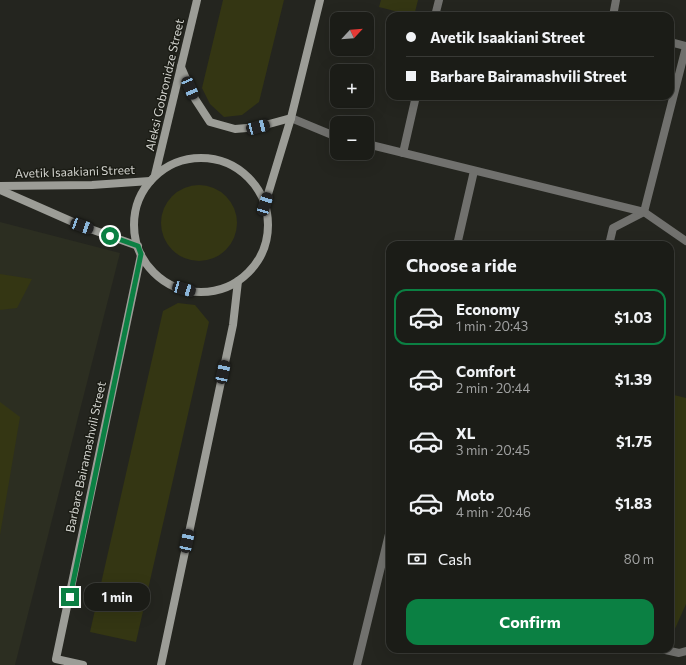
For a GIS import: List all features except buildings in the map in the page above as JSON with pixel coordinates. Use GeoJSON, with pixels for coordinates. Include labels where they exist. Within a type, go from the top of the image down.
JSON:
{"type":"FeatureCollection","features":[{"type":"Feature","properties":{"kind":"main road","name":"Aleksi Gobronidze Street"},"geometry":{"type":"LineString","coordinates":[[153,178],[197,0]]}},
{"type":"Feature","properties":{"kind":"main road"},"geometry":{"type":"LineString","coordinates":[[265,204],[291,118],[320,0]]}},
{"type":"Feature","properties":{"kind":"main road"},"geometry":{"type":"LineString","coordinates":[[181,67],[195,99],[210,122],[235,128],[258,127],[291,118]]}},
{"type":"Feature","properties":{"kind":"main road"},"geometry":{"type":"LineString","coordinates":[[205,158],[231,164],[252,181],[265,204],[268,221],[267,239],[262,255],[252,269],[238,281],[217,290],[195,292],[173,286],[154,273],[141,254],[138,246],[134,230],[135,212],[140,196],[153,178],[178,162],[205,158]]}},
{"type":"Feature","properties":{"kind":"main road","name":"Avetik Isaakiani Street"},"geometry":{"type":"LineString","coordinates":[[0,186],[92,185],[153,178]]}},
{"type":"Feature","properties":{"kind":"main road","name":"Avetik Isaakiani Street"},"geometry":{"type":"LineString","coordinates":[[0,190],[82,226],[138,246]]}},
{"type":"Feature","properties":{"kind":"main road","name":"Barbare Bairamashvili Street"},"geometry":{"type":"LineString","coordinates":[[56,662],[141,254]]}},
{"type":"Feature","properties":{"kind":"main road"},"geometry":{"type":"LineString","coordinates":[[161,665],[233,325],[238,281]]}},
{"type":"Feature","properties":{"kind":"main road"},"geometry":{"type":"LineString","coordinates":[[56,662],[83,665]]}},
{"type":"Feature","properties":{"kind":"street"},"geometry":{"type":"LineString","coordinates":[[436,12],[439,0]]}},
{"type":"Feature","properties":{"kind":"street"},"geometry":{"type":"LineString","coordinates":[[614,12],[616,0]]}},
{"type":"Feature","properties":{"kind":"street"},"geometry":{"type":"LineString","coordinates":[[674,43],[686,47],[685,57],[674,99]]}},
{"type":"Feature","properties":{"kind":"street"},"geometry":{"type":"LineString","coordinates":[[403,153],[415,100]]}},
{"type":"Feature","properties":{"kind":"street"},"geometry":{"type":"LineString","coordinates":[[610,241],[613,228],[644,212],[674,100]]}},
{"type":"Feature","properties":{"kind":"street"},"geometry":{"type":"LineString","coordinates":[[291,118],[330,134]]}},
{"type":"Feature","properties":{"kind":"street"},"geometry":{"type":"LineString","coordinates":[[374,146],[644,212],[686,241]]}},
{"type":"Feature","properties":{"kind":"street"},"geometry":{"type":"LineString","coordinates":[[458,241],[474,171]]}},
{"type":"Feature","properties":{"kind":"street"},"geometry":{"type":"LineString","coordinates":[[357,665],[386,546]]}},
{"type":"Feature","properties":{"kind":"street"},"geometry":{"type":"LineString","coordinates":[[674,652],[679,653],[686,651]]}},
{"type":"Feature","properties":{"kind":"shaded area"},"geometry":{"type":"Polygon","coordinates":[[[0,222],[120,253],[15,665],[0,665],[0,222]]]}},
{"type":"Feature","properties":{"kind":"green space"},"geometry":{"type":"Polygon","coordinates":[[[223,0],[284,0],[259,102],[242,115],[224,117],[210,104],[202,88],[223,0]]]}},
{"type":"Feature","properties":{"kind":"green space"},"geometry":{"type":"Polygon","coordinates":[[[381,0],[418,0],[415,12],[398,12],[379,7],[381,0]]]}},
{"type":"Feature","properties":{"kind":"green space"},"geometry":{"type":"Polygon","coordinates":[[[199,185],[214,188],[226,196],[234,208],[237,223],[234,238],[226,250],[214,258],[199,261],[184,258],[172,250],[164,238],[161,223],[164,208],[172,196],[184,188],[199,185]]]}},
{"type":"Feature","properties":{"kind":"green space"},"geometry":{"type":"Polygon","coordinates":[[[0,274],[32,279],[17,308],[0,310],[0,274]]]}},
{"type":"Feature","properties":{"kind":"green space"},"geometry":{"type":"Polygon","coordinates":[[[178,303],[195,305],[209,322],[136,642],[90,632],[163,311],[178,303]]]}},
{"type":"Feature","properties":{"kind":"green space"},"geometry":{"type":"Polygon","coordinates":[[[674,395],[686,398],[686,604],[674,631],[674,395]]]}},
{"type":"Feature","properties":{"kind":"green space"},"geometry":{"type":"Polygon","coordinates":[[[0,402],[20,417],[0,535],[0,402]]]}},
{"type":"Feature","properties":{"kind":"route"},"geometry":{"type":"LineString","coordinates":[[70,597],[141,254],[138,246],[110,236]]}}]}
